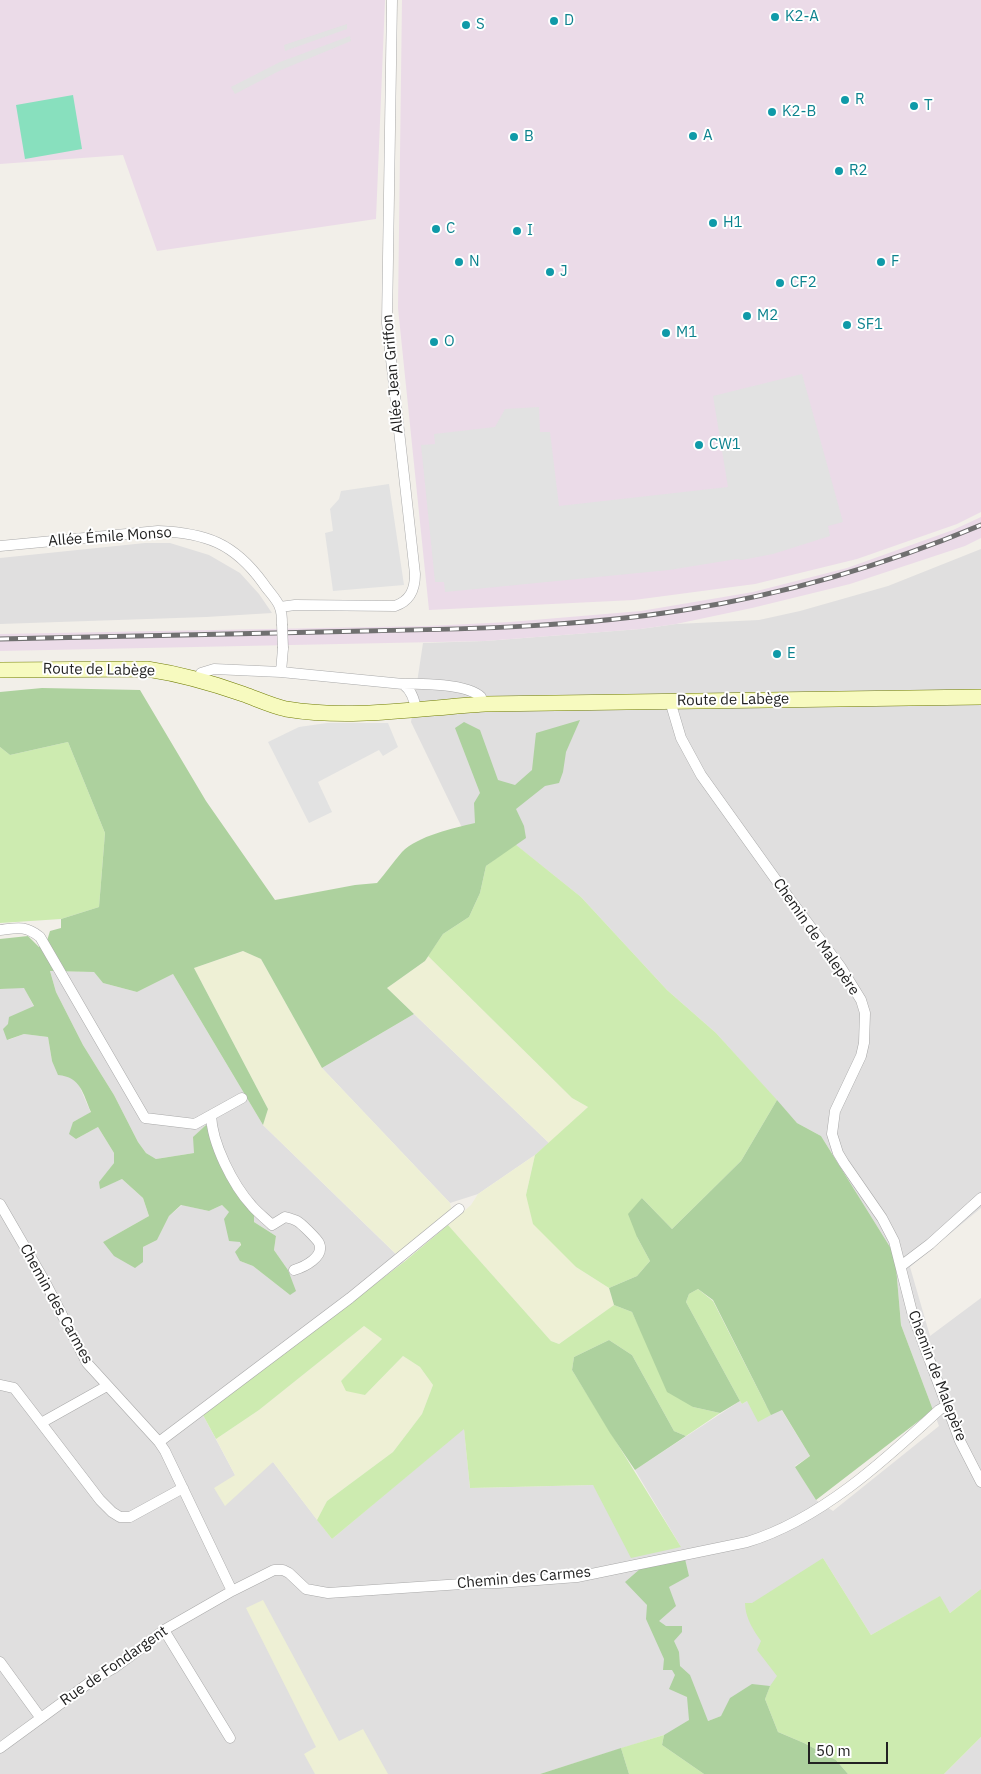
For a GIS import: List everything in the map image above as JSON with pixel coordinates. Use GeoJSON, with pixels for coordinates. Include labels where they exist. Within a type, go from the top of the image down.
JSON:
{"type":"FeatureCollection","features":[{"type":"Feature","properties":{"kind":"main road","name":"Route de Labège"},"geometry":{"type":"LineString","coordinates":[[0,670],[147,669],[198,680],[284,709],[340,713],[416,711],[485,704],[981,697]]}},
{"type":"Feature","properties":{"kind":"street","name":"Allée Jean Griffon"},"geometry":{"type":"LineString","coordinates":[[280,607],[295,605],[394,606],[405,601],[414,587],[415,574],[387,323],[392,0]]}},
{"type":"Feature","properties":{"kind":"street","name":"Allée Émile Monso"},"geometry":{"type":"LineString","coordinates":[[0,546],[158,531],[200,536],[218,542],[231,550],[257,574],[280,607]]}},
{"type":"Feature","properties":{"kind":"street"},"geometry":{"type":"LineString","coordinates":[[280,607],[283,648],[281,672]]}},
{"type":"Feature","properties":{"kind":"street"},"geometry":{"type":"LineString","coordinates":[[198,680],[202,673],[214,669],[281,672],[403,684],[416,683],[463,689],[481,697],[485,704]]}},
{"type":"Feature","properties":{"kind":"street"},"geometry":{"type":"LineString","coordinates":[[403,684],[408,688],[416,704],[416,711]]}},
{"type":"Feature","properties":{"kind":"street","name":"Chemin de Malepère"},"geometry":{"type":"LineString","coordinates":[[670,701],[681,738],[702,775],[789,898],[840,966],[861,1000],[864,1013],[864,1043],[861,1056],[834,1111],[832,1134],[838,1153],[891,1233],[913,1316],[960,1441],[981,1482]]}},
{"type":"Feature","properties":{"kind":"street"},"geometry":{"type":"LineString","coordinates":[[0,930],[24,928],[32,930],[40,936],[145,1118],[195,1124],[242,1098]]}},
{"type":"Feature","properties":{"kind":"street"},"geometry":{"type":"LineString","coordinates":[[211,1115],[212,1126],[228,1171],[251,1206],[272,1225],[286,1217],[299,1222],[319,1242],[320,1249],[316,1257],[304,1267],[294,1270]]}},
{"type":"Feature","properties":{"kind":"street"},"geometry":{"type":"LineString","coordinates":[[900,1266],[930,1244],[981,1198]]}},
{"type":"Feature","properties":{"kind":"street","name":"Chemin des Carmes"},"geometry":{"type":"LineString","coordinates":[[0,1204],[44,1280],[87,1364],[166,1451],[232,1590],[274,1570],[283,1570],[289,1573],[306,1590],[328,1593],[577,1577],[747,1542],[766,1536],[817,1508],[892,1452],[946,1406]]}},
{"type":"Feature","properties":{"kind":"street"},"geometry":{"type":"LineString","coordinates":[[159,1442],[350,1298],[459,1210]]}},
{"type":"Feature","properties":{"kind":"street"},"geometry":{"type":"LineString","coordinates":[[0,1385],[14,1388],[100,1500],[120,1517],[130,1516],[183,1488]]}},
{"type":"Feature","properties":{"kind":"street"},"geometry":{"type":"LineString","coordinates":[[41,1423],[107,1386]]}},
{"type":"Feature","properties":{"kind":"street","name":"Rue de Fondargent"},"geometry":{"type":"LineString","coordinates":[[0,1748],[40,1717],[134,1654],[164,1630],[232,1590]]}},
{"type":"Feature","properties":{"kind":"street"},"geometry":{"type":"LineString","coordinates":[[164,1630],[230,1738]]}},
{"type":"Feature","properties":{"kind":"street"},"geometry":{"type":"LineString","coordinates":[[0,1662],[40,1717]]}},
{"type":"Feature","properties":{"kind":"shaded area"},"geometry":{"type":"Polygon","coordinates":[[[0,0],[385,0],[376,219],[157,251],[123,155],[0,164],[0,0]]]}},
{"type":"Feature","properties":{"kind":"shaded area"},"geometry":{"type":"Polygon","coordinates":[[[402,0],[981,0],[981,512],[957,524],[857,559],[755,584],[634,600],[429,610],[398,308],[402,0]]]}},
{"type":"Feature","properties":{"kind":"shaded area"},"geometry":{"type":"Polygon","coordinates":[[[347,24],[347,29],[285,51],[284,45],[347,24]]]}},
{"type":"Feature","properties":{"kind":"shaded area"},"geometry":{"type":"Polygon","coordinates":[[[350,36],[351,41],[281,70],[235,94],[231,87],[280,62],[350,36]]]}},
{"type":"Feature","properties":{"kind":"shaded area"},"geometry":{"type":"Polygon","coordinates":[[[802,374],[843,522],[828,526],[830,536],[773,554],[669,570],[445,592],[444,582],[435,582],[421,445],[435,444],[434,434],[495,427],[505,409],[539,407],[540,432],[550,432],[559,506],[728,487],[713,396],[802,374]]]}},
{"type":"Feature","properties":{"kind":"shaded area"},"geometry":{"type":"Polygon","coordinates":[[[389,484],[404,585],[333,591],[325,533],[333,531],[330,509],[339,499],[341,491],[389,484]]]}},
{"type":"Feature","properties":{"kind":"shaded area"},"geometry":{"type":"Polygon","coordinates":[[[981,517],[981,538],[965,546],[850,584],[752,608],[676,624],[640,629],[485,641],[0,651],[0,634],[427,626],[510,622],[641,611],[753,592],[847,568],[953,530],[981,517]]]}},
{"type":"Feature","properties":{"kind":"shaded area"},"geometry":{"type":"Polygon","coordinates":[[[145,543],[170,543],[209,555],[240,573],[259,594],[272,613],[0,624],[0,558],[145,543]]]}},
{"type":"Feature","properties":{"kind":"shaded area"},"geometry":{"type":"Polygon","coordinates":[[[981,549],[981,1208],[910,1267],[930,1336],[981,1298],[981,1589],[950,1613],[939,1597],[871,1635],[823,1558],[794,1688],[708,1721],[540,1774],[0,1774],[0,989],[24,987],[34,1007],[8,1040],[24,1034],[48,1037],[52,1061],[78,1083],[91,1113],[73,1122],[76,1139],[98,1127],[114,1153],[114,1163],[100,1182],[100,1188],[122,1179],[143,1198],[149,1216],[103,1242],[143,1262],[143,1247],[157,1240],[169,1216],[182,1205],[209,1211],[222,1205],[229,1212],[240,1241],[240,1261],[253,1266],[290,1295],[288,1270],[274,1250],[276,1236],[254,1222],[230,1169],[206,1125],[194,1137],[194,1153],[156,1159],[146,1153],[138,1142],[114,1095],[83,1045],[56,992],[50,971],[94,972],[103,983],[137,992],[173,974],[263,1125],[404,1262],[203,1415],[235,1475],[273,1462],[332,1539],[464,1428],[470,1488],[593,1485],[681,1547],[635,1470],[740,1401],[742,1404],[747,1401],[781,1409],[810,1456],[795,1466],[816,1500],[833,1511],[939,1426],[901,1325],[895,1255],[821,1136],[797,1123],[716,1033],[667,990],[581,897],[497,830],[467,838],[411,722],[423,643],[485,641],[640,629],[676,624],[759,620],[800,611],[888,586],[981,549]]]}},
{"type":"Feature","properties":{"kind":"shaded area"},"geometry":{"type":"Polygon","coordinates":[[[327,723],[388,723],[398,747],[383,756],[379,750],[318,782],[332,812],[309,823],[268,742],[299,727],[327,723]]]}},
{"type":"Feature","properties":{"kind":"shaded area"},"geometry":{"type":"Polygon","coordinates":[[[414,1014],[549,1143],[535,1155],[478,1194],[450,1203],[322,1068],[414,1014]]]}},
{"type":"Feature","properties":{"kind":"shaded area"},"geometry":{"type":"Polygon","coordinates":[[[981,1737],[981,1774],[944,1774],[981,1737]]]}},
{"type":"Feature","properties":{"kind":"green space"},"geometry":{"type":"Polygon","coordinates":[[[73,95],[82,149],[25,159],[16,105],[73,95]]]}},
{"type":"Feature","properties":{"kind":"green space"},"geometry":{"type":"Polygon","coordinates":[[[42,688],[140,690],[206,801],[275,900],[355,885],[377,883],[402,852],[417,841],[436,833],[475,823],[474,803],[480,793],[455,728],[464,722],[480,730],[498,780],[515,785],[532,770],[536,733],[580,720],[566,752],[559,783],[545,786],[516,809],[524,826],[526,838],[486,866],[480,893],[469,917],[443,934],[425,961],[387,988],[414,1014],[322,1068],[261,959],[243,951],[194,968],[268,1109],[263,1125],[173,974],[137,992],[103,983],[94,972],[50,971],[56,992],[83,1045],[114,1095],[138,1142],[146,1153],[156,1159],[194,1153],[193,1137],[206,1125],[217,1136],[230,1169],[254,1204],[254,1222],[276,1236],[274,1250],[288,1270],[296,1291],[290,1295],[253,1266],[240,1261],[235,1252],[241,1245],[240,1242],[229,1241],[224,1219],[229,1212],[222,1205],[209,1211],[181,1205],[169,1216],[157,1240],[143,1247],[143,1262],[135,1268],[114,1256],[103,1242],[149,1216],[143,1198],[122,1179],[100,1189],[99,1182],[114,1163],[114,1153],[98,1127],[76,1139],[69,1134],[73,1122],[91,1112],[83,1093],[76,1083],[66,1076],[58,1075],[52,1061],[48,1037],[24,1034],[7,1040],[3,1029],[8,1024],[9,1017],[34,1006],[24,988],[0,989],[0,939],[28,936],[39,947],[46,944],[50,931],[61,928],[61,919],[99,907],[105,833],[68,742],[10,755],[0,747],[0,692],[42,688]]]}},
{"type":"Feature","properties":{"kind":"green space"},"geometry":{"type":"Polygon","coordinates":[[[68,742],[105,833],[99,907],[61,919],[0,923],[0,747],[10,755],[68,742]]]}},
{"type":"Feature","properties":{"kind":"green space"},"geometry":{"type":"Polygon","coordinates":[[[515,844],[581,897],[667,990],[716,1033],[777,1100],[741,1161],[672,1229],[642,1198],[637,1237],[650,1261],[637,1276],[609,1288],[576,1267],[533,1224],[526,1195],[535,1155],[588,1107],[572,1098],[428,956],[443,934],[469,917],[480,893],[486,866],[515,844]]]}},
{"type":"Feature","properties":{"kind":"green space"},"geometry":{"type":"Polygon","coordinates":[[[244,951],[261,959],[322,1068],[450,1203],[451,1208],[448,1216],[398,1256],[263,1125],[268,1109],[194,968],[244,951]]]}},
{"type":"Feature","properties":{"kind":"green space"},"geometry":{"type":"Polygon","coordinates":[[[428,956],[572,1098],[588,1107],[549,1143],[387,988],[425,961],[428,956]]]}},
{"type":"Feature","properties":{"kind":"green space"},"geometry":{"type":"Polygon","coordinates":[[[777,1100],[797,1123],[821,1136],[895,1255],[901,1325],[933,1410],[816,1500],[795,1467],[810,1456],[782,1410],[771,1415],[713,1300],[698,1289],[689,1294],[686,1302],[740,1401],[720,1413],[693,1407],[667,1392],[632,1312],[614,1305],[609,1288],[637,1276],[650,1261],[637,1237],[628,1214],[642,1198],[672,1229],[741,1161],[777,1100]]]}},
{"type":"Feature","properties":{"kind":"green space"},"geometry":{"type":"Polygon","coordinates":[[[535,1155],[526,1195],[576,1267],[609,1288],[614,1305],[559,1344],[551,1341],[448,1225],[471,1205],[478,1194],[535,1155]]]}},
{"type":"Feature","properties":{"kind":"green space"},"geometry":{"type":"Polygon","coordinates":[[[448,1225],[551,1341],[559,1344],[614,1305],[632,1312],[640,1329],[693,1407],[720,1413],[686,1436],[674,1431],[632,1355],[609,1340],[574,1357],[572,1370],[681,1547],[631,1558],[593,1485],[470,1488],[464,1429],[332,1539],[317,1520],[327,1501],[393,1452],[422,1414],[433,1385],[420,1367],[403,1356],[365,1395],[346,1391],[341,1381],[382,1339],[364,1326],[259,1410],[216,1439],[203,1415],[404,1262],[448,1225]]]}},
{"type":"Feature","properties":{"kind":"green space"},"geometry":{"type":"Polygon","coordinates":[[[698,1289],[713,1301],[771,1415],[758,1422],[747,1401],[742,1404],[740,1401],[686,1302],[689,1294],[698,1289]]]}},
{"type":"Feature","properties":{"kind":"green space"},"geometry":{"type":"Polygon","coordinates":[[[364,1326],[382,1339],[341,1381],[365,1395],[403,1356],[420,1367],[433,1385],[422,1414],[393,1452],[327,1501],[317,1520],[273,1462],[225,1506],[214,1488],[235,1475],[216,1439],[259,1410],[364,1326]]]}},
{"type":"Feature","properties":{"kind":"green space"},"geometry":{"type":"Polygon","coordinates":[[[609,1340],[632,1355],[674,1431],[686,1436],[635,1470],[572,1370],[574,1357],[609,1340]]]}},
{"type":"Feature","properties":{"kind":"green space"},"geometry":{"type":"Polygon","coordinates":[[[823,1558],[871,1635],[940,1596],[950,1613],[981,1589],[981,1737],[944,1774],[848,1774],[836,1760],[778,1732],[765,1699],[770,1686],[777,1676],[757,1650],[761,1641],[752,1628],[745,1603],[752,1603],[823,1558]]]}},
{"type":"Feature","properties":{"kind":"green space"},"geometry":{"type":"Polygon","coordinates":[[[685,1559],[689,1576],[669,1587],[676,1606],[659,1621],[666,1626],[682,1626],[682,1632],[674,1641],[679,1652],[680,1666],[690,1675],[708,1721],[721,1716],[730,1698],[752,1684],[770,1686],[765,1699],[778,1732],[836,1760],[848,1774],[704,1774],[662,1745],[664,1735],[689,1720],[687,1697],[669,1689],[675,1675],[672,1670],[663,1670],[664,1659],[646,1619],[647,1605],[625,1582],[648,1562],[685,1559]]]}},
{"type":"Feature","properties":{"kind":"green space"},"geometry":{"type":"Polygon","coordinates":[[[263,1600],[339,1741],[363,1729],[388,1774],[315,1774],[304,1754],[316,1747],[246,1608],[263,1600]]]}},
{"type":"Feature","properties":{"kind":"green space"},"geometry":{"type":"Polygon","coordinates":[[[664,1735],[662,1745],[704,1774],[629,1774],[621,1748],[664,1735]]]}},
{"type":"Feature","properties":{"kind":"green space"},"geometry":{"type":"Polygon","coordinates":[[[621,1748],[629,1774],[540,1774],[621,1748]]]}},
{"type":"Feature","properties":{"kind":"railway"},"geometry":{"type":"LineString","coordinates":[[0,639],[485,628],[565,624],[644,616],[760,596],[797,587],[908,553],[981,525]]}},
{"type":"Feature","properties":{"kind":"place","name":"K2-A"},"geometry":{"type":"Point","coordinates":[775,17]}},
{"type":"Feature","properties":{"kind":"place","name":"D"},"geometry":{"type":"Point","coordinates":[554,21]}},
{"type":"Feature","properties":{"kind":"place","name":"S"},"geometry":{"type":"Point","coordinates":[466,25]}},
{"type":"Feature","properties":{"kind":"place","name":"R"},"geometry":{"type":"Point","coordinates":[845,100]}},
{"type":"Feature","properties":{"kind":"place","name":"T"},"geometry":{"type":"Point","coordinates":[914,106]}},
{"type":"Feature","properties":{"kind":"place","name":"K2-B"},"geometry":{"type":"Point","coordinates":[772,112]}},
{"type":"Feature","properties":{"kind":"place","name":"A"},"geometry":{"type":"Point","coordinates":[693,136]}},
{"type":"Feature","properties":{"kind":"place","name":"B"},"geometry":{"type":"Point","coordinates":[514,137]}},
{"type":"Feature","properties":{"kind":"place","name":"R2"},"geometry":{"type":"Point","coordinates":[839,171]}},
{"type":"Feature","properties":{"kind":"place","name":"H1"},"geometry":{"type":"Point","coordinates":[713,223]}},
{"type":"Feature","properties":{"kind":"place","name":"C"},"geometry":{"type":"Point","coordinates":[436,229]}},
{"type":"Feature","properties":{"kind":"place","name":"I"},"geometry":{"type":"Point","coordinates":[517,231]}},
{"type":"Feature","properties":{"kind":"place","name":"N"},"geometry":{"type":"Point","coordinates":[459,262]}},
{"type":"Feature","properties":{"kind":"place","name":"F"},"geometry":{"type":"Point","coordinates":[881,262]}},
{"type":"Feature","properties":{"kind":"place","name":"J"},"geometry":{"type":"Point","coordinates":[550,272]}},
{"type":"Feature","properties":{"kind":"place","name":"CF2"},"geometry":{"type":"Point","coordinates":[780,283]}},
{"type":"Feature","properties":{"kind":"place","name":"M2"},"geometry":{"type":"Point","coordinates":[747,316]}},
{"type":"Feature","properties":{"kind":"place","name":"SF1"},"geometry":{"type":"Point","coordinates":[847,325]}},
{"type":"Feature","properties":{"kind":"place","name":"M1"},"geometry":{"type":"Point","coordinates":[666,333]}},
{"type":"Feature","properties":{"kind":"place","name":"O"},"geometry":{"type":"Point","coordinates":[434,342]}},
{"type":"Feature","properties":{"kind":"place","name":"CW1"},"geometry":{"type":"Point","coordinates":[699,445]}},
{"type":"Feature","properties":{"kind":"place","name":"E"},"geometry":{"type":"Point","coordinates":[777,654]}}]}
